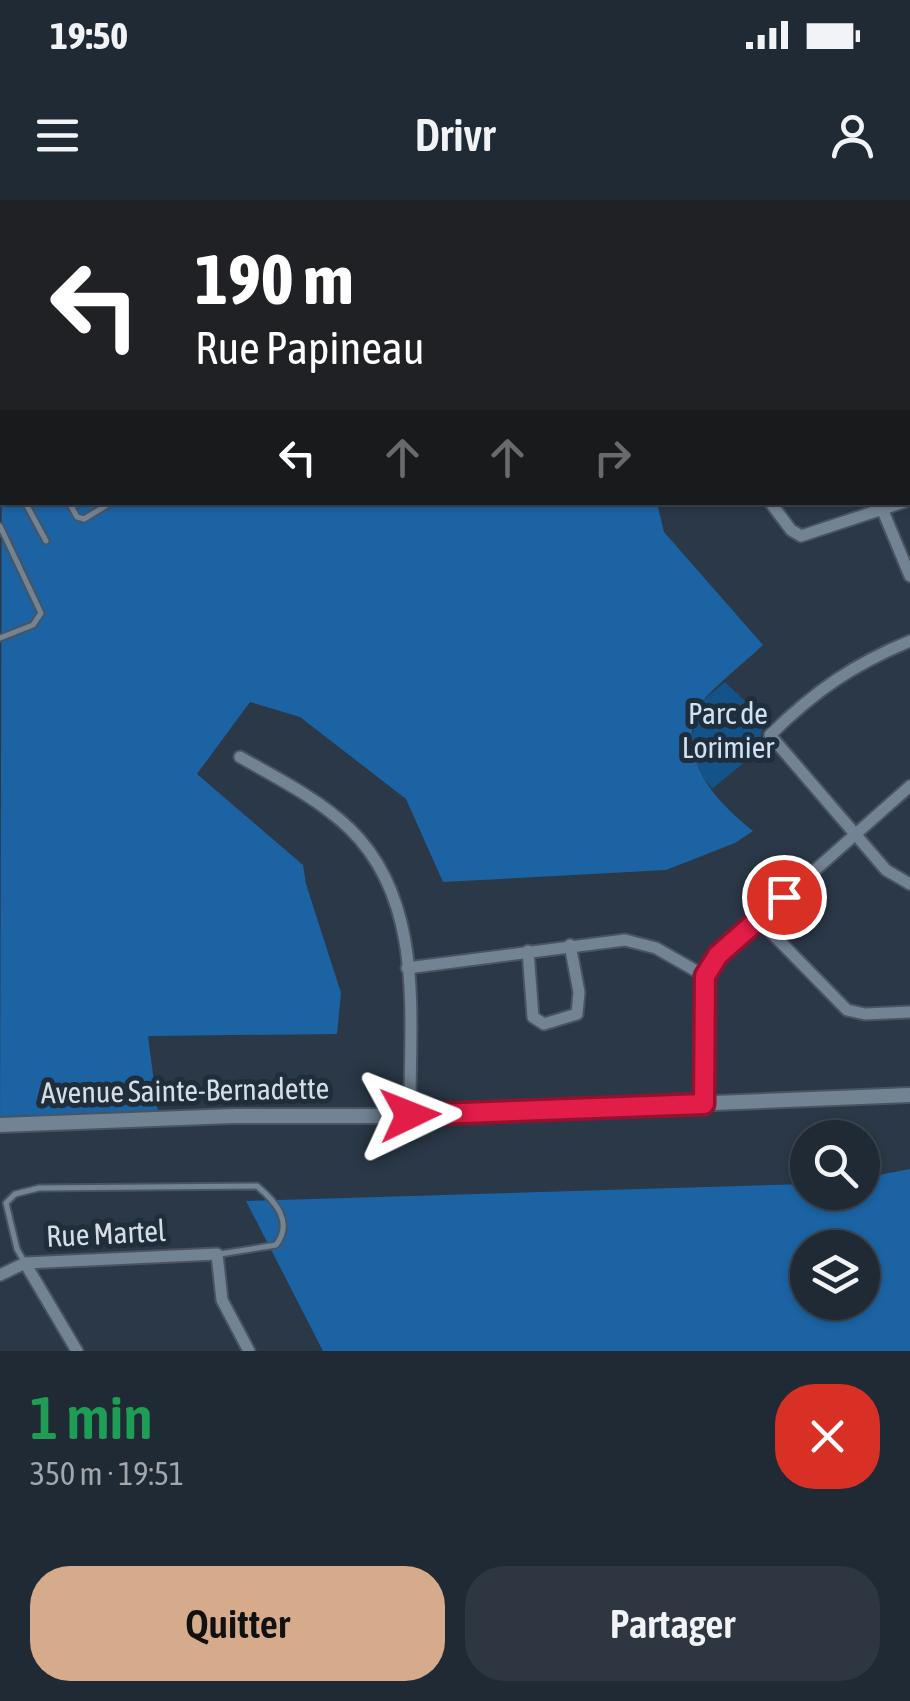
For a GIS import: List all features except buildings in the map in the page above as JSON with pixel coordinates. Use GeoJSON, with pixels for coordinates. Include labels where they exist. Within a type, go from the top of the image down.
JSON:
{"type":"FeatureCollection","features":[{"type":"Feature","properties":{"kind":"street"},"geometry":{"type":"LineString","coordinates":[[772,505],[791,530],[801,536],[897,505]]}},
{"type":"Feature","properties":{"kind":"street"},"geometry":{"type":"LineString","coordinates":[[883,511],[910,576]]}},
{"type":"Feature","properties":{"kind":"street"},"geometry":{"type":"LineString","coordinates":[[910,641],[862,661],[830,680],[770,735],[886,870],[910,884]]}},
{"type":"Feature","properties":{"kind":"street"},"geometry":{"type":"LineString","coordinates":[[240,757],[294,788],[363,842],[398,905],[407,968],[410,1115]]}},
{"type":"Feature","properties":{"kind":"street"},"geometry":{"type":"LineString","coordinates":[[704,1104],[705,976],[710,963],[910,786]]}},
{"type":"Feature","properties":{"kind":"street"},"geometry":{"type":"LineString","coordinates":[[758,918],[847,1010],[865,1014],[910,1012]]}},
{"type":"Feature","properties":{"kind":"street"},"geometry":{"type":"LineString","coordinates":[[407,968],[625,940],[656,948],[705,976]]}},
{"type":"Feature","properties":{"kind":"street"},"geometry":{"type":"LineString","coordinates":[[528,952],[532,1014],[544,1024],[577,1014],[579,992],[570,946]]}},
{"type":"Feature","properties":{"kind":"street","name":"Avenue Sainte-Bernadette"},"geometry":{"type":"LineString","coordinates":[[0,1125],[234,1116],[410,1115],[910,1095]]}},
{"type":"Feature","properties":{"kind":"street"},"geometry":{"type":"LineString","coordinates":[[217,1254],[222,1300],[249,1351]]}},
{"type":"Feature","properties":{"kind":"street","name":"Rue Martel"},"geometry":{"type":"LineString","coordinates":[[0,1275],[25,1263],[217,1254]]}},
{"type":"Feature","properties":{"kind":"street"},"geometry":{"type":"LineString","coordinates":[[25,1263],[77,1351]]}},
{"type":"Feature","properties":{"kind":"lane"},"geometry":{"type":"LineString","coordinates":[[28,505],[46,541]]}},
{"type":"Feature","properties":{"kind":"lane"},"geometry":{"type":"LineString","coordinates":[[70,505],[77,517],[84,520],[107,505]]}},
{"type":"Feature","properties":{"kind":"lane"},"geometry":{"type":"LineString","coordinates":[[0,526],[41,612],[33,625],[0,638]]}},
{"type":"Feature","properties":{"kind":"lane"},"geometry":{"type":"LineString","coordinates":[[25,1263],[16,1249],[6,1203],[15,1194],[38,1188],[257,1186],[274,1201],[284,1223],[281,1240],[276,1245],[217,1254]]}},
{"type":"Feature","properties":{"kind":"green space","name":"Parc de Lorimier"},"geometry":{"type":"Polygon","coordinates":[[[725,682],[764,719],[758,751],[712,789],[693,763],[690,743],[701,702],[725,682]]]}},
{"type":"Feature","properties":{"kind":"shaded area"},"geometry":{"type":"Polygon","coordinates":[[[2,505],[657,505],[664,532],[763,645],[704,699],[693,724],[692,742],[695,759],[712,791],[753,831],[735,843],[666,870],[443,882],[406,799],[300,717],[250,702],[197,774],[303,865],[341,993],[337,1034],[148,1036],[159,1120],[0,1125],[2,505]]]}},
{"type":"Feature","properties":{"kind":"shaded area"},"geometry":{"type":"Polygon","coordinates":[[[910,1169],[910,1351],[323,1351],[246,1201],[790,1185],[790,1210],[880,1210],[880,1175],[910,1169]]]}},
{"type":"Feature","properties":{"kind":"route"},"geometry":{"type":"LineString","coordinates":[[410,1115],[704,1104],[702,990],[710,963],[784,897]]}}]}
